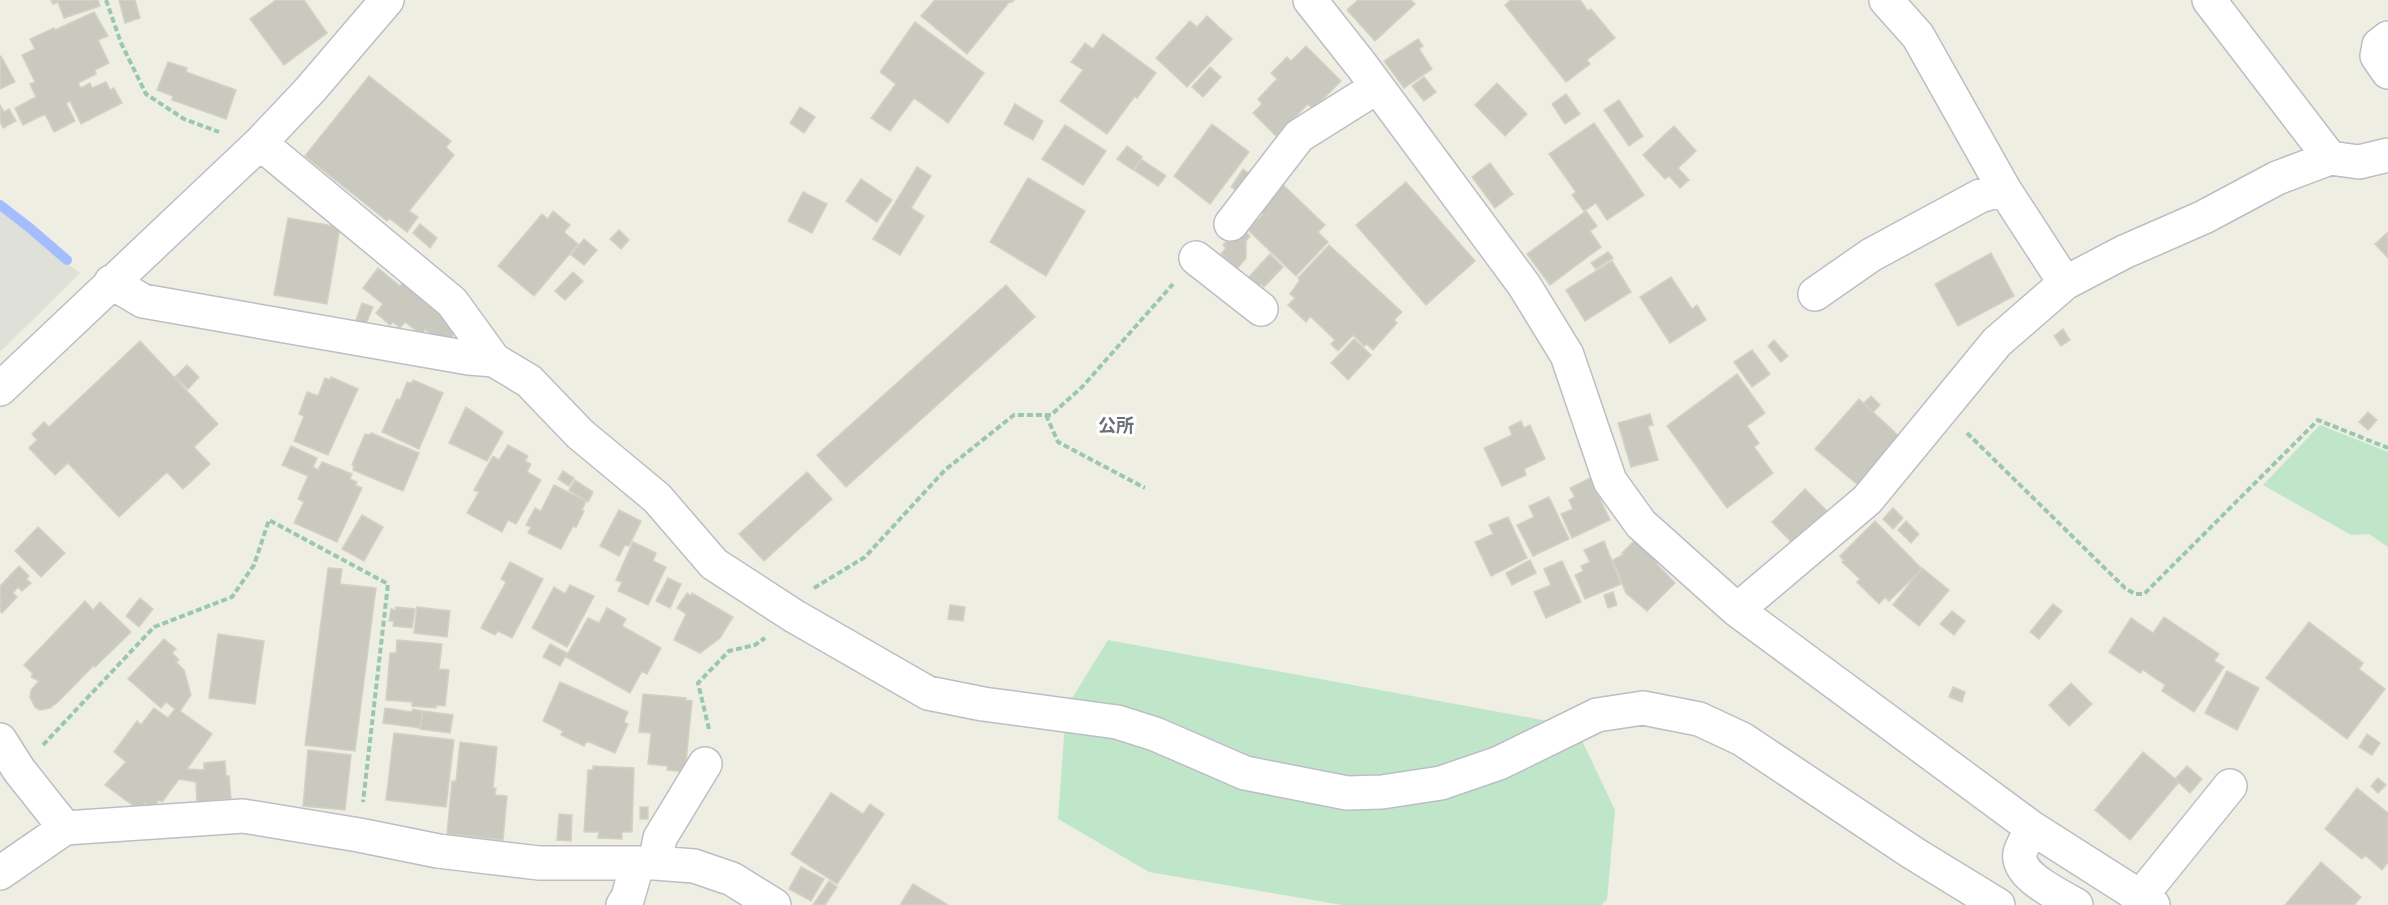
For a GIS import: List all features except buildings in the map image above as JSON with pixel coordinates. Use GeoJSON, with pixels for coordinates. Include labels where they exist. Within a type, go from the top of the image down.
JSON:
{"type":"FeatureCollection","features":[{"type":"Feature","properties":{"kind":"street"},"geometry":{"type":"LineString","coordinates":[[0,389],[255,147],[310,90],[387,0]]}},
{"type":"Feature","properties":{"kind":"street"},"geometry":{"type":"LineString","coordinates":[[1310,0],[1524,285],[1567,355],[1610,481],[1641,524],[1737,610],[2032,828],[2148,902],[2149,886],[2230,786]]}},
{"type":"Feature","properties":{"kind":"street"},"geometry":{"type":"LineString","coordinates":[[1886,0],[1918,36],[2004,189],[2065,283]]}},
{"type":"Feature","properties":{"kind":"street"},"geometry":{"type":"LineString","coordinates":[[2209,0],[2330,158]]}},
{"type":"Feature","properties":{"kind":"street"},"geometry":{"type":"LineString","coordinates":[[2388,38],[2379,45],[2377,57],[2388,72]]}},
{"type":"Feature","properties":{"kind":"street"},"geometry":{"type":"LineString","coordinates":[[1231,224],[1299,136],[1377,87]]}},
{"type":"Feature","properties":{"kind":"street"},"geometry":{"type":"LineString","coordinates":[[255,147],[452,302],[494,360],[529,381],[580,434],[657,498],[714,564],[928,693],[983,704],[1117,722],[1155,734],[1245,773],[1347,793],[1382,792],[1441,783],[1499,763],[1597,715],[1643,708],[1699,719],[1742,739],[1913,853],[1998,905]]}},
{"type":"Feature","properties":{"kind":"street"},"geometry":{"type":"LineString","coordinates":[[1737,610],[1867,500],[1997,342],[2065,283],[2124,252],[2204,217],[2277,178],[2330,158],[2359,162],[2388,155]]}},
{"type":"Feature","properties":{"kind":"street"},"geometry":{"type":"LineString","coordinates":[[1815,294],[1871,255],[1980,196],[2004,189]]}},
{"type":"Feature","properties":{"kind":"street"},"geometry":{"type":"LineString","coordinates":[[1196,258],[1261,309]]}},
{"type":"Feature","properties":{"kind":"street"},"geometry":{"type":"LineString","coordinates":[[111,282],[143,301],[469,358],[494,360]]}},
{"type":"Feature","properties":{"kind":"street"},"geometry":{"type":"LineString","coordinates":[[0,740],[19,770],[65,828]]}},
{"type":"Feature","properties":{"kind":"street"},"geometry":{"type":"LineString","coordinates":[[622,905],[705,764]]}},
{"type":"Feature","properties":{"kind":"street"},"geometry":{"type":"LineString","coordinates":[[0,873],[65,828],[243,816],[438,851],[539,863],[694,866],[732,879],[774,905]]}},
{"type":"Feature","properties":{"kind":"street"},"geometry":{"type":"LineString","coordinates":[[2032,828],[2020,854],[2022,868],[2030,877],[2076,905]]}},
{"type":"Feature","properties":{"kind":"path"},"geometry":{"type":"LineString","coordinates":[[106,0],[121,43],[146,94],[184,119],[255,147]]}},
{"type":"Feature","properties":{"kind":"path"},"geometry":{"type":"LineString","coordinates":[[705,764],[710,733],[698,683],[729,651],[755,645],[789,611],[865,557],[945,470],[1014,415],[1051,415],[1083,386],[1196,258]]}},
{"type":"Feature","properties":{"kind":"path"},"geometry":{"type":"LineString","coordinates":[[1943,410],[2125,588],[2135,594],[2144,594],[2318,420],[2388,448]]}},
{"type":"Feature","properties":{"kind":"path"},"geometry":{"type":"LineString","coordinates":[[1046,415],[1058,442],[1145,488]]}},
{"type":"Feature","properties":{"kind":"path"},"geometry":{"type":"LineString","coordinates":[[19,770],[154,627],[232,597],[254,565],[269,520],[388,584],[359,835]]}},
{"type":"Feature","properties":{"kind":"shaded area"},"geometry":{"type":"Polygon","coordinates":[[[0,212],[80,273],[0,352],[0,212]]]}},
{"type":"Feature","properties":{"kind":"green space"},"geometry":{"type":"Polygon","coordinates":[[[2320,425],[2388,452],[2388,547],[2369,534],[2351,535],[2263,485],[2320,425]]]}},
{"type":"Feature","properties":{"kind":"green space"},"geometry":{"type":"Polygon","coordinates":[[[1108,640],[1575,726],[1615,810],[1607,900],[1601,905],[1342,905],[1149,872],[1058,819],[1066,708],[1108,640]]]}},
{"type":"Feature","properties":{"kind":"waterway"},"geometry":{"type":"LineString","coordinates":[[0,205],[67,260]]}},
{"type":"Feature","properties":{"kind":"district","name":"公所"},"geometry":{"type":"Point","coordinates":[1116,425]}}]}
